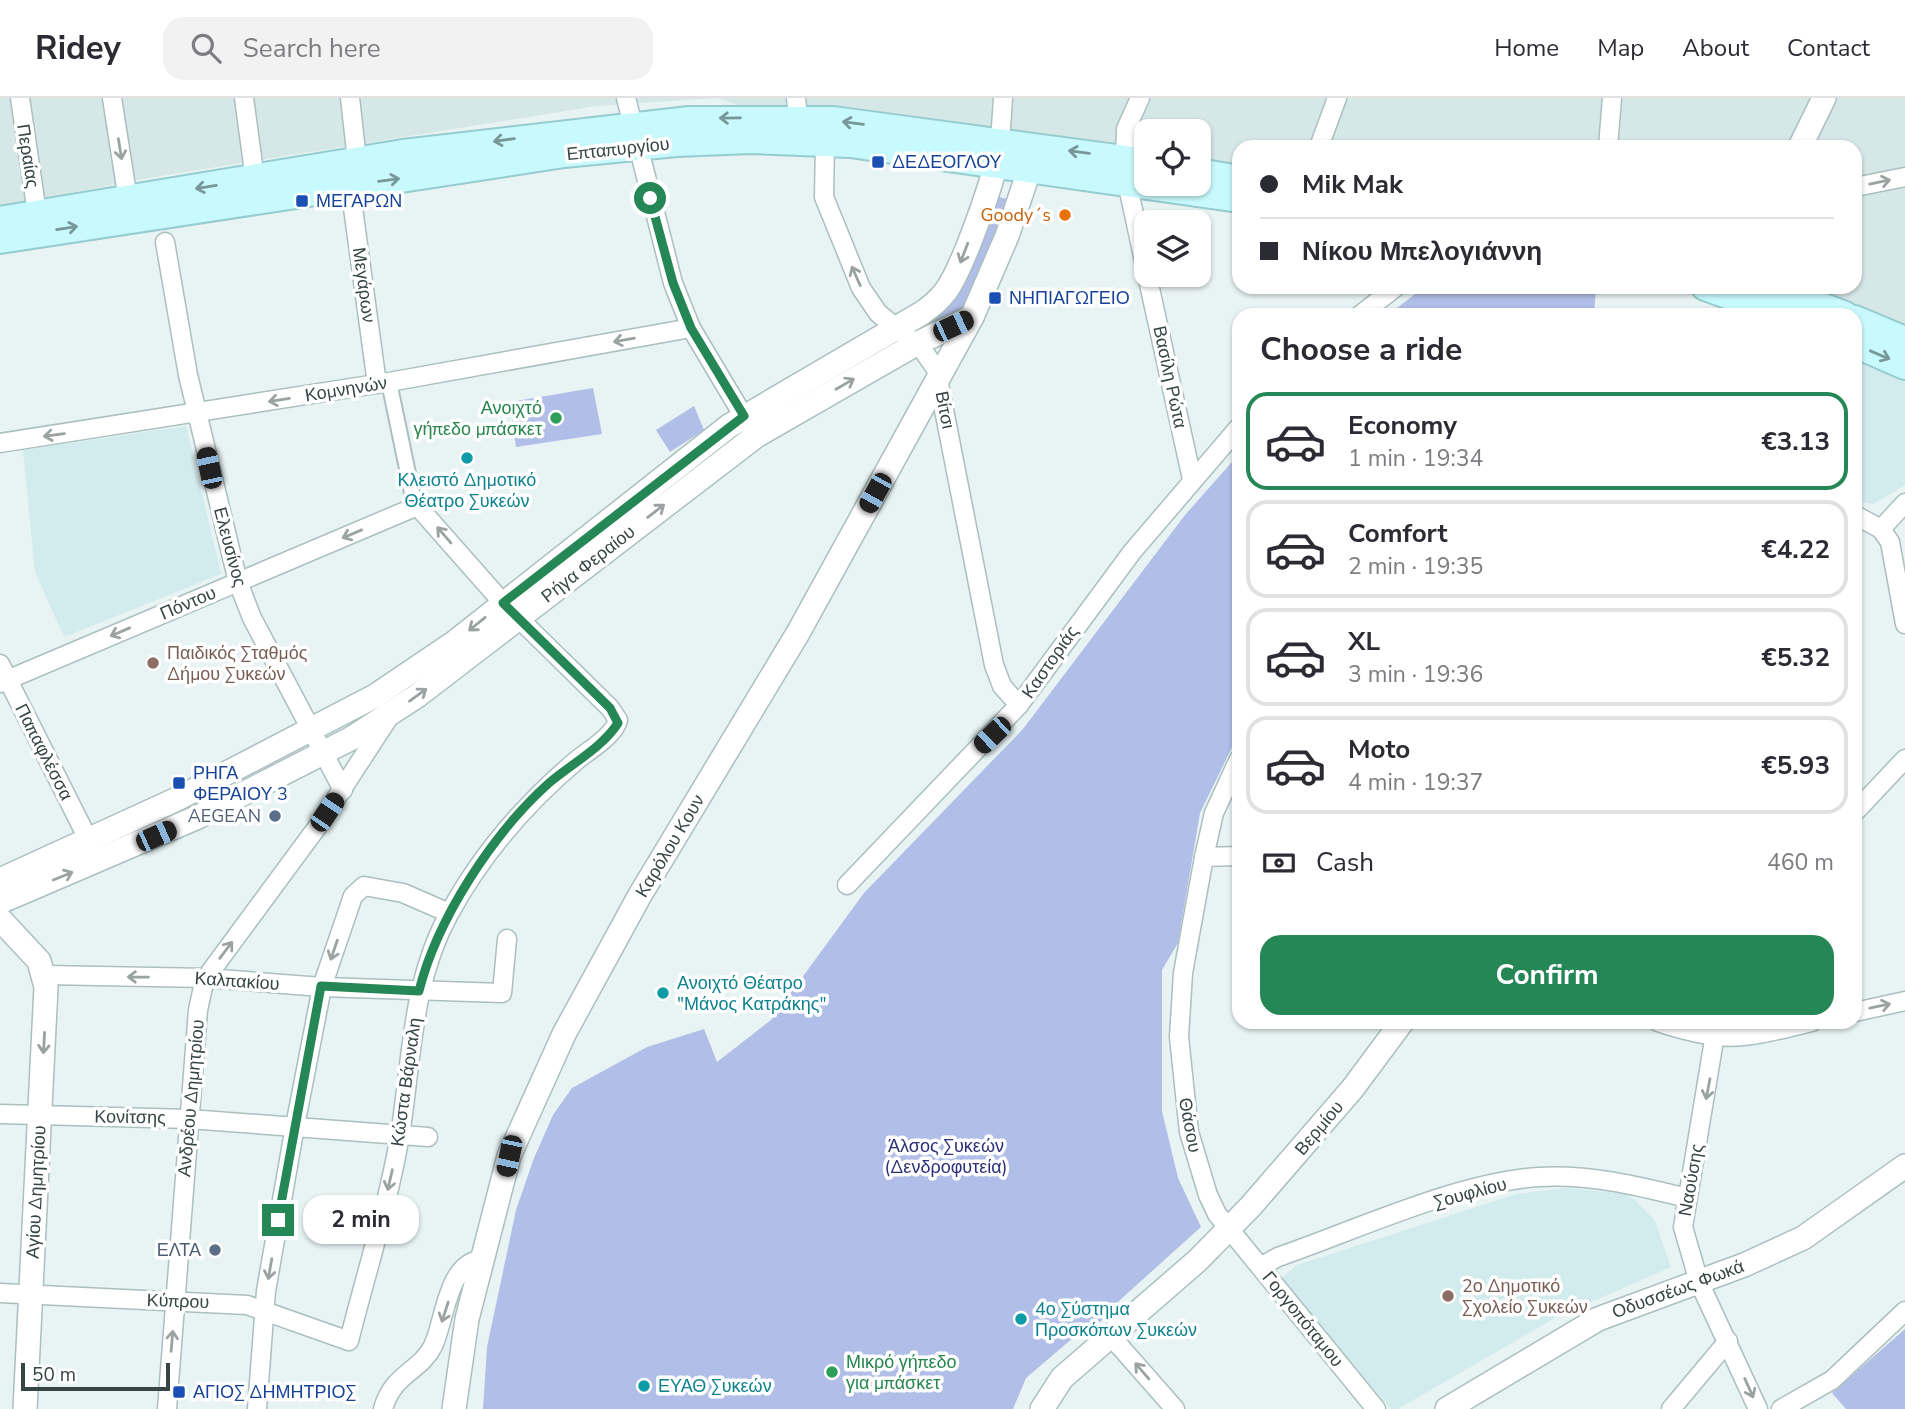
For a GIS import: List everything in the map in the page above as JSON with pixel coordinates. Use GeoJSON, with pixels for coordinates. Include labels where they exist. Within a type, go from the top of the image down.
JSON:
{"type":"FeatureCollection","features":[{"type":"Feature","properties":{"kind":"main road","name":"Επταπυργίου"},"geometry":{"type":"LineString","coordinates":[[0,240],[564,154],[708,119],[797,108],[998,153]]}},
{"type":"Feature","properties":{"kind":"main road","name":"Επταπυργίου"},"geometry":{"type":"LineString","coordinates":[[0,220],[357,160],[634,136],[825,142],[998,153],[1133,168],[1232,197]]}},
{"type":"Feature","properties":{"kind":"main road"},"geometry":{"type":"LineString","coordinates":[[1211,174],[1232,178]]}},
{"type":"Feature","properties":{"kind":"main road"},"geometry":{"type":"LineString","coordinates":[[1724,294],[1764,308]]}},
{"type":"Feature","properties":{"kind":"main road"},"geometry":{"type":"LineString","coordinates":[[1790,294],[1827,308]]}},
{"type":"Feature","properties":{"kind":"main road"},"geometry":{"type":"LineString","coordinates":[[1862,322],[1905,340]]}},
{"type":"Feature","properties":{"kind":"main road"},"geometry":{"type":"LineString","coordinates":[[1862,347],[1905,366]]}},
{"type":"Feature","properties":{"kind":"street","name":"Περαίας"},"geometry":{"type":"LineString","coordinates":[[20,98],[37,214]]}},
{"type":"Feature","properties":{"kind":"street"},"geometry":{"type":"LineString","coordinates":[[112,98],[128,200]]}},
{"type":"Feature","properties":{"kind":"street"},"geometry":{"type":"LineString","coordinates":[[244,98],[256,179]]}},
{"type":"Feature","properties":{"kind":"street"},"geometry":{"type":"LineString","coordinates":[[350,98],[357,160]]}},
{"type":"Feature","properties":{"kind":"street"},"geometry":{"type":"LineString","coordinates":[[626,98],[670,274],[691,328],[756,436]]}},
{"type":"Feature","properties":{"kind":"street"},"geometry":{"type":"LineString","coordinates":[[998,153],[1003,98]]}},
{"type":"Feature","properties":{"kind":"street","name":"Βασίλη Ρώτα"},"geometry":{"type":"LineString","coordinates":[[1139,210],[1126,129],[1140,98]]}},
{"type":"Feature","properties":{"kind":"street"},"geometry":{"type":"LineString","coordinates":[[1321,140],[1336,98]]}},
{"type":"Feature","properties":{"kind":"street"},"geometry":{"type":"LineString","coordinates":[[1609,140],[1612,98]]}},
{"type":"Feature","properties":{"kind":"street"},"geometry":{"type":"LineString","coordinates":[[1807,140],[1824,98]]}},
{"type":"Feature","properties":{"kind":"street","name":"Βίτσι"},"geometry":{"type":"LineString","coordinates":[[825,142],[822,189],[825,203],[861,288],[878,313],[932,361],[939,378],[994,665],[1002,686],[1019,705]]}},
{"type":"Feature","properties":{"kind":"street","name":"Ρήγα Φεραίου"},"geometry":{"type":"LineString","coordinates":[[0,902],[166,832],[324,754],[392,713],[744,416],[897,330],[933,305],[950,285],[998,153]]}},
{"type":"Feature","properties":{"kind":"street"},"geometry":{"type":"LineString","coordinates":[[972,317],[1007,236],[1034,158]]}},
{"type":"Feature","properties":{"kind":"street"},"geometry":{"type":"LineString","coordinates":[[1862,186],[1905,177]]}},
{"type":"Feature","properties":{"kind":"street","name":"Μεγάρων"},"geometry":{"type":"LineString","coordinates":[[350,186],[383,383],[415,507]]}},
{"type":"Feature","properties":{"kind":"street","name":"Ελευσίνος"},"geometry":{"type":"LineString","coordinates":[[166,242],[175,309],[197,414],[238,582],[252,618],[324,754]]}},
{"type":"Feature","properties":{"kind":"street","name":"Βασίλη Ρώτα"},"geometry":{"type":"LineString","coordinates":[[1150,287],[1192,479]]}},
{"type":"Feature","properties":{"kind":"street"},"geometry":{"type":"LineString","coordinates":[[1369,308],[1387,294]]}},
{"type":"Feature","properties":{"kind":"street","name":"Ρήγα Φεραίου"},"geometry":{"type":"LineString","coordinates":[[0,880],[89,841],[312,732],[405,678],[510,611],[756,436],[915,344],[972,317]]}},
{"type":"Feature","properties":{"kind":"street","name":"Καρόλου Κουν"},"geometry":{"type":"LineString","coordinates":[[454,1409],[460,1354],[481,1260],[509,1156],[578,1005],[640,895],[798,633],[972,317]]}},
{"type":"Feature","properties":{"kind":"street","name":"Κομνηνών"},"geometry":{"type":"LineString","coordinates":[[0,443],[197,414],[691,328]]}},
{"type":"Feature","properties":{"kind":"street","name":"Καστοριάς"},"geometry":{"type":"LineString","coordinates":[[847,885],[1019,705],[1099,594],[1192,479],[1232,435]]}},
{"type":"Feature","properties":{"kind":"street"},"geometry":{"type":"LineString","coordinates":[[1881,529],[1905,503]]}},
{"type":"Feature","properties":{"kind":"street"},"geometry":{"type":"LineString","coordinates":[[415,507],[428,517],[510,611]]}},
{"type":"Feature","properties":{"kind":"street","name":"Πόντου"},"geometry":{"type":"LineString","coordinates":[[3,676],[238,582],[415,507]]}},
{"type":"Feature","properties":{"kind":"street"},"geometry":{"type":"LineString","coordinates":[[1862,519],[1881,529],[1892,547],[1905,624]]}},
{"type":"Feature","properties":{"kind":"street","name":"Κώστα Βάρναλη"},"geometry":{"type":"LineString","coordinates":[[349,1341],[400,1132],[419,991],[431,950],[449,913],[474,874],[534,798],[610,733],[618,720],[610,708],[510,611]]}},
{"type":"Feature","properties":{"kind":"street","name":"Παπαφλέσσα"},"geometry":{"type":"LineString","coordinates":[[3,676],[89,841]]}},
{"type":"Feature","properties":{"kind":"street","name":"Ανδρέου Δημητρίου"},"geometry":{"type":"LineString","coordinates":[[167,1409],[198,1005],[206,978],[343,790],[392,713]]}},
{"type":"Feature","properties":{"kind":"street"},"geometry":{"type":"LineString","coordinates":[[324,754],[343,790]]}},
{"type":"Feature","properties":{"kind":"street"},"geometry":{"type":"LineString","coordinates":[[1862,805],[1905,759]]}},
{"type":"Feature","properties":{"kind":"street","name":"Θάσου"},"geometry":{"type":"LineString","coordinates":[[1230,1229],[1211,1205],[1198,1166],[1181,1079],[1179,1037],[1183,972],[1204,857],[1214,813],[1232,774]]}},
{"type":"Feature","properties":{"kind":"street"},"geometry":{"type":"LineString","coordinates":[[1204,857],[1232,856]]}},
{"type":"Feature","properties":{"kind":"street"},"geometry":{"type":"LineString","coordinates":[[257,1409],[264,1309],[321,986],[354,895],[360,887],[368,886],[403,893],[449,913]]}},
{"type":"Feature","properties":{"kind":"street"},"geometry":{"type":"LineString","coordinates":[[0,919],[31,951],[45,975]]}},
{"type":"Feature","properties":{"kind":"street","name":"Καλπακίου"},"geometry":{"type":"LineString","coordinates":[[45,975],[206,978],[419,991],[502,993],[507,939]]}},
{"type":"Feature","properties":{"kind":"street","name":"Αγίου Δημητρίου"},"geometry":{"type":"LineString","coordinates":[[25,1409],[41,1115],[45,975]]}},
{"type":"Feature","properties":{"kind":"street"},"geometry":{"type":"LineString","coordinates":[[1862,1010],[1905,1001]]}},
{"type":"Feature","properties":{"kind":"street","name":"Βερμίου"},"geometry":{"type":"LineString","coordinates":[[1230,1229],[1320,1127],[1397,1029]]}},
{"type":"Feature","properties":{"kind":"street"},"geometry":{"type":"LineString","coordinates":[[1717,1030],[1750,1037],[1783,1029]]}},
{"type":"Feature","properties":{"kind":"street","name":"Ναούσης"},"geometry":{"type":"LineString","coordinates":[[1717,1030],[1683,1227],[1699,1282],[1758,1409]]}},
{"type":"Feature","properties":{"kind":"street","name":"Κονίτσης"},"geometry":{"type":"LineString","coordinates":[[0,1114],[188,1119],[400,1132],[428,1137]]}},
{"type":"Feature","properties":{"kind":"street","name":"Οδυσσέως Φωκά"},"geometry":{"type":"LineString","coordinates":[[1447,1409],[1598,1319],[1699,1282],[1803,1238],[1905,1166]]}},
{"type":"Feature","properties":{"kind":"street","name":"Σουφλίου"},"geometry":{"type":"LineString","coordinates":[[1262,1266],[1278,1257],[1441,1200],[1521,1179],[1584,1178],[1687,1198]]}},
{"type":"Feature","properties":{"kind":"street"},"geometry":{"type":"LineString","coordinates":[[1042,1409],[1062,1378],[1187,1270],[1230,1229]]}},
{"type":"Feature","properties":{"kind":"street","name":"Γοργοπόταμου"},"geometry":{"type":"LineString","coordinates":[[1230,1229],[1376,1409]]}},
{"type":"Feature","properties":{"kind":"street"},"geometry":{"type":"LineString","coordinates":[[383,1409],[395,1383],[425,1357],[433,1345],[459,1273],[473,1262],[481,1260]]}},
{"type":"Feature","properties":{"kind":"street","name":"Κύπρου"},"geometry":{"type":"LineString","coordinates":[[0,1293],[240,1304],[264,1309],[349,1341]]}},
{"type":"Feature","properties":{"kind":"street"},"geometry":{"type":"LineString","coordinates":[[1781,1409],[1832,1380],[1905,1311]]}},
{"type":"Feature","properties":{"kind":"street"},"geometry":{"type":"LineString","coordinates":[[1110,1334],[1175,1409]]}},
{"type":"Feature","properties":{"kind":"street"},"geometry":{"type":"LineString","coordinates":[[1671,1409],[1728,1341]]}},
{"type":"Feature","properties":{"kind":"shaded area"},"geometry":{"type":"Polygon","coordinates":[[[0,98],[716,98],[597,106],[161,176],[0,206],[0,98]]]}},
{"type":"Feature","properties":{"kind":"shaded area"},"geometry":{"type":"Polygon","coordinates":[[[717,98],[1905,98],[1905,355],[1862,321],[1862,308],[1790,308],[1755,294],[1862,294],[1862,140],[1232,140],[1232,189],[1211,185],[1211,119],[1134,119],[1134,173],[799,127],[717,98]]]}},
{"type":"Feature","properties":{"kind":"shaded area"},"geometry":{"type":"Polygon","coordinates":[[[1862,361],[1905,382],[1905,485],[1873,504],[1862,502],[1862,361]]]}},
{"type":"Feature","properties":{"kind":"shaded area"},"geometry":{"type":"Polygon","coordinates":[[[186,426],[221,574],[64,637],[35,572],[23,450],[186,426]]]}},
{"type":"Feature","properties":{"kind":"shaded area","name":"2ο Δημοτικό Σχολείο Συκεών"},"geometry":{"type":"Polygon","coordinates":[[[1567,1188],[1625,1194],[1635,1200],[1655,1221],[1671,1267],[1555,1318],[1398,1409],[1391,1409],[1281,1279],[1297,1265],[1517,1194],[1567,1188]]]}},
{"type":"Feature","properties":{"kind":"green space"},"geometry":{"type":"Polygon","coordinates":[[[999,197],[1007,199],[979,276],[964,306],[957,313],[922,330],[923,324],[966,279],[999,197]]]}},
{"type":"Feature","properties":{"kind":"green space"},"geometry":{"type":"Polygon","coordinates":[[[1415,294],[1596,294],[1594,308],[1397,308],[1415,294]]]}},
{"type":"Feature","properties":{"kind":"green space","name":"Ανοιχτό γήπεδο μπάσκετ"},"geometry":{"type":"Polygon","coordinates":[[[593,388],[602,434],[516,447],[510,402],[593,388]]]}},
{"type":"Feature","properties":{"kind":"green space"},"geometry":{"type":"Polygon","coordinates":[[[694,406],[704,430],[670,452],[656,430],[694,406]]]}},
{"type":"Feature","properties":{"kind":"green space","name":"Άλσος Συκεών (Δενδροφυτεία)"},"geometry":{"type":"Polygon","coordinates":[[[1232,462],[1232,747],[1200,813],[1178,943],[1162,970],[1162,1111],[1178,1178],[1201,1227],[1120,1300],[1100,1322],[1094,1320],[1026,1378],[1013,1409],[483,1409],[487,1347],[516,1210],[553,1115],[572,1088],[647,1047],[704,1029],[717,1062],[771,1020],[864,893],[1023,729],[1185,515],[1232,462]]]}},
{"type":"Feature","properties":{"kind":"green space"},"geometry":{"type":"Polygon","coordinates":[[[1905,1329],[1905,1409],[1846,1409],[1832,1393],[1905,1329]]]}},
{"type":"Feature","properties":{"kind":"place","name":"ΔΕΔΕΟΓΛΟΥ"},"geometry":{"type":"Point","coordinates":[878,162]}},
{"type":"Feature","properties":{"kind":"place","name":"ΜΕΓΑΡΩΝ"},"geometry":{"type":"Point","coordinates":[302,201]}},
{"type":"Feature","properties":{"kind":"place","name":"Goody´s"},"geometry":{"type":"Point","coordinates":[1065,215]}},
{"type":"Feature","properties":{"kind":"place","name":"ΝΗΠΙΑΓΩΓΕΙΟ"},"geometry":{"type":"Point","coordinates":[995,298]}},
{"type":"Feature","properties":{"kind":"place","name":"Ανοιχτό γήπεδο μπάσκετ"},"geometry":{"type":"Point","coordinates":[556,418]}},
{"type":"Feature","properties":{"kind":"place","name":"Κλειστό Δημοτικό Θέατρο Συκεών"},"geometry":{"type":"Point","coordinates":[467,458]}},
{"type":"Feature","properties":{"kind":"place","name":"Παιδικός Σταθμός Δήμου Συκεών"},"geometry":{"type":"Point","coordinates":[153,663]}},
{"type":"Feature","properties":{"kind":"place","name":"ΡΗΓΑ ΦΕΡΑΙΟΥ 3"},"geometry":{"type":"Point","coordinates":[179,783]}},
{"type":"Feature","properties":{"kind":"place","name":"AEGEAN"},"geometry":{"type":"Point","coordinates":[275,816]}},
{"type":"Feature","properties":{"kind":"place","name":"Ανοιχτό Θέατρο \"Μάνος Κατράκης\""},"geometry":{"type":"Point","coordinates":[663,993]}},
{"type":"Feature","properties":{"kind":"place","name":"ΕΛΤΑ"},"geometry":{"type":"Point","coordinates":[215,1250]}},
{"type":"Feature","properties":{"kind":"place","name":"2ο Δημοτικό Σχολείο Συκεών"},"geometry":{"type":"Point","coordinates":[1448,1296]}},
{"type":"Feature","properties":{"kind":"place","name":"4ο Σύστημα Προσκόπων Συκεών"},"geometry":{"type":"Point","coordinates":[1021,1319]}},
{"type":"Feature","properties":{"kind":"place","name":"Μικρό γήπεδο για μπάσκετ"},"geometry":{"type":"Point","coordinates":[832,1372]}},
{"type":"Feature","properties":{"kind":"place","name":"ΕΥΑΘ Συκεών"},"geometry":{"type":"Point","coordinates":[644,1386]}},
{"type":"Feature","properties":{"kind":"place","name":"ΑΓΙΟΣ ΔΗΜΗΤΡΙΟΣ"},"geometry":{"type":"Point","coordinates":[179,1392]}},
{"type":"Feature","properties":{"kind":"route"},"geometry":{"type":"LineString","coordinates":[[278,1220],[321,986],[419,991],[431,950],[449,913],[474,874],[534,798],[610,733],[618,723],[610,708],[503,603],[744,416],[691,328],[673,283],[650,198]]}}]}
